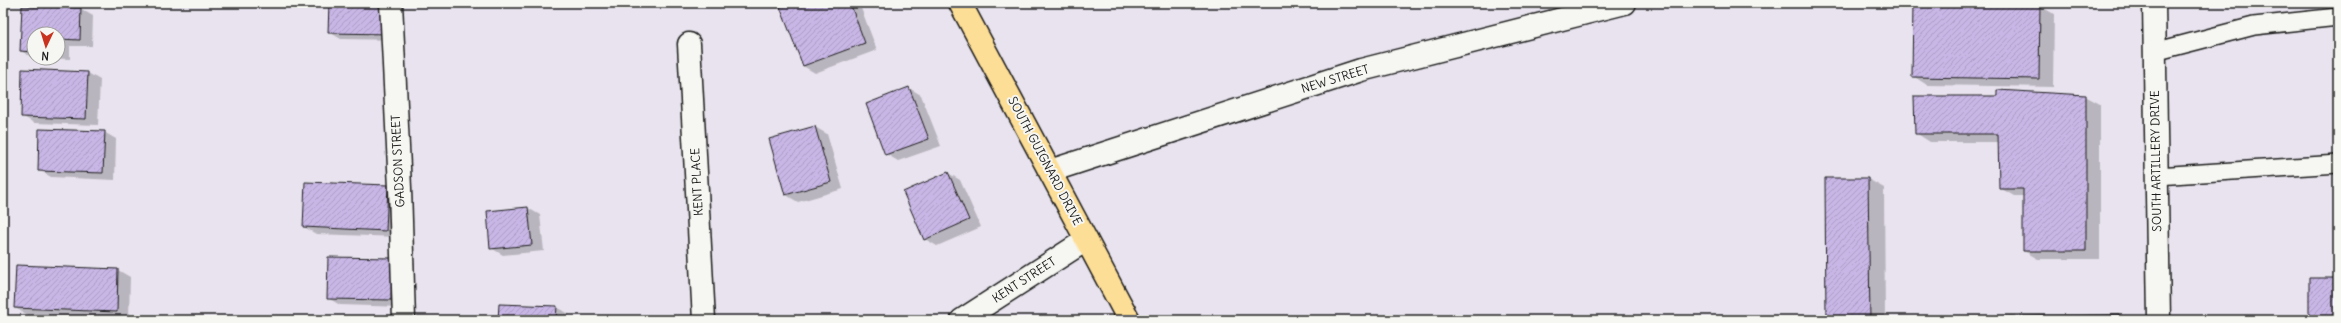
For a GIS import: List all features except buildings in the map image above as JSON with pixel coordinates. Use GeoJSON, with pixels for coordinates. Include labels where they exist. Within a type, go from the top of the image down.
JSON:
{"type":"FeatureCollection","features":[{"type":"Feature","properties":{"kind":"highway","name":"SOUTH GUIGNARD DRIVE"},"geometry":{"type":"LineString","coordinates":[[960,3],[1128,320]]}},
{"type":"Feature","properties":{"kind":"street","name":"GADSON STREET"},"geometry":{"type":"LineString","coordinates":[[391,3],[400,188],[404,320]]}},
{"type":"Feature","properties":{"kind":"street","name":"NEW STREET"},"geometry":{"type":"LineString","coordinates":[[1050,171],[1361,70],[1625,3]]}},
{"type":"Feature","properties":{"kind":"street","name":"SOUTH ARTILLERY DRIVE"},"geometry":{"type":"LineString","coordinates":[[2154,3],[2159,320]]}},
{"type":"Feature","properties":{"kind":"street","name":"KENT PLACE"},"geometry":{"type":"LineString","coordinates":[[689,44],[704,320]]}},
{"type":"Feature","properties":{"kind":"street","name":"KENT STREET"},"geometry":{"type":"LineString","coordinates":[[970,318],[1086,240]]}},
{"type":"Feature","properties":{"kind":"lane"},"geometry":{"type":"LineString","coordinates":[[2154,52],[2254,26],[2338,18]]}},
{"type":"Feature","properties":{"kind":"lane"},"geometry":{"type":"LineString","coordinates":[[2157,176],[2338,164]]}}]}
